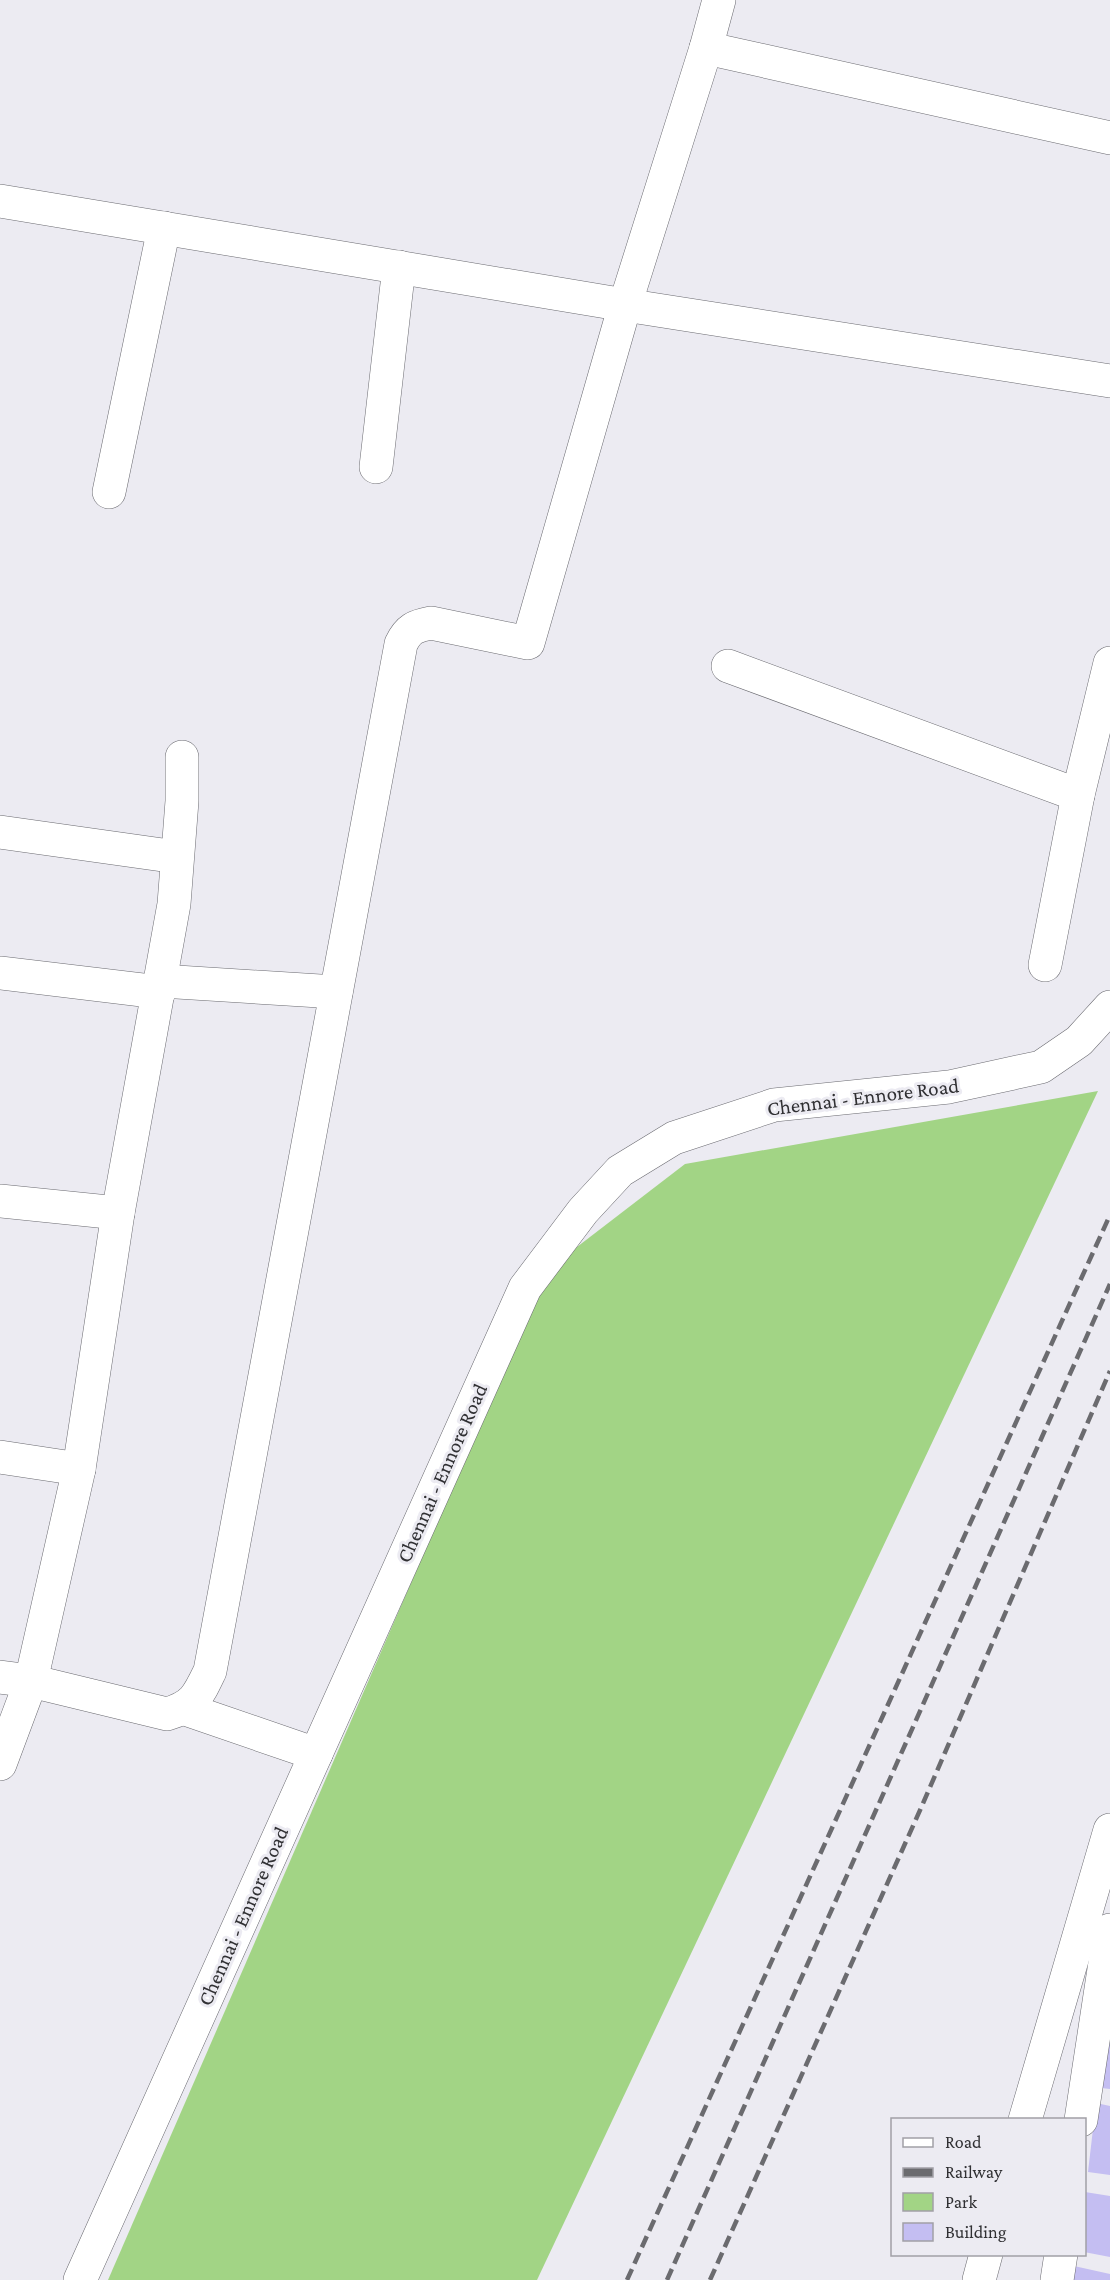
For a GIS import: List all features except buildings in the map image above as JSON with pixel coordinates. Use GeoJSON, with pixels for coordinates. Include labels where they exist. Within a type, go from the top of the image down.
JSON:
{"type":"FeatureCollection","features":[{"type":"Feature","properties":{"kind":"street"},"geometry":{"type":"LineString","coordinates":[[15,1679],[167,1714],[185,1709],[198,1696],[210,1671],[401,644],[407,632],[417,625],[431,623],[528,643],[625,304],[719,0]]}},
{"type":"Feature","properties":{"kind":"street"},"geometry":{"type":"LineString","coordinates":[[706,48],[1110,138]]}},
{"type":"Feature","properties":{"kind":"street"},"geometry":{"type":"LineString","coordinates":[[0,201],[1110,381]]}},
{"type":"Feature","properties":{"kind":"street"},"geometry":{"type":"LineString","coordinates":[[109,492],[164,228]]}},
{"type":"Feature","properties":{"kind":"street"},"geometry":{"type":"LineString","coordinates":[[376,467],[399,267]]}},
{"type":"Feature","properties":{"kind":"street"},"geometry":{"type":"LineString","coordinates":[[1045,965],[1078,795],[1110,663]]}},
{"type":"Feature","properties":{"kind":"street"},"geometry":{"type":"LineString","coordinates":[[728,666],[1078,795]]}},
{"type":"Feature","properties":{"kind":"street"},"geometry":{"type":"LineString","coordinates":[[2,1752],[15,1679],[79,1469],[118,1214],[174,904],[182,757]]}},
{"type":"Feature","properties":{"kind":"street"},"geometry":{"type":"LineString","coordinates":[[0,832],[177,857]]}},
{"type":"Feature","properties":{"kind":"street"},"geometry":{"type":"LineString","coordinates":[[0,973],[160,986],[336,992]]}},
{"type":"Feature","properties":{"kind":"street","name":"Chennai - Ennore Road"},"geometry":{"type":"LineString","coordinates":[[80,2280],[525,1288],[583,1210],[620,1171],[674,1138],[774,1105],[950,1087],[1041,1067],[1079,1041],[1110,1007]]}},
{"type":"Feature","properties":{"kind":"street"},"geometry":{"type":"LineString","coordinates":[[0,1201],[118,1214]]}},
{"type":"Feature","properties":{"kind":"street"},"geometry":{"type":"LineString","coordinates":[[0,1457],[79,1469]]}},
{"type":"Feature","properties":{"kind":"street"},"geometry":{"type":"LineString","coordinates":[[185,1709],[316,1754]]}},
{"type":"Feature","properties":{"kind":"street"},"geometry":{"type":"LineString","coordinates":[[1082,2118],[1110,1830]]}},
{"type":"Feature","properties":{"kind":"street"},"geometry":{"type":"LineString","coordinates":[[1026,2118],[1102,1916]]}},
{"type":"Feature","properties":{"kind":"street"},"geometry":{"type":"LineString","coordinates":[[979,2280],[985,2256]]}},
{"type":"Feature","properties":{"kind":"street"},"geometry":{"type":"LineString","coordinates":[[1057,2280],[1061,2256]]}},
{"type":"Feature","properties":{"kind":"green space"},"geometry":{"type":"Polygon","coordinates":[[[1098,1091],[537,2280],[108,2280],[547,1270],[685,1164],[1098,1091]]]}},
{"type":"Feature","properties":{"kind":"railway"},"geometry":{"type":"LineString","coordinates":[[627,2280],[1110,1215]]}},
{"type":"Feature","properties":{"kind":"railway"},"geometry":{"type":"LineString","coordinates":[[667,2280],[1110,1284]]}},
{"type":"Feature","properties":{"kind":"railway"},"geometry":{"type":"LineString","coordinates":[[710,2280],[921,1808],[1110,1371]]}}]}
